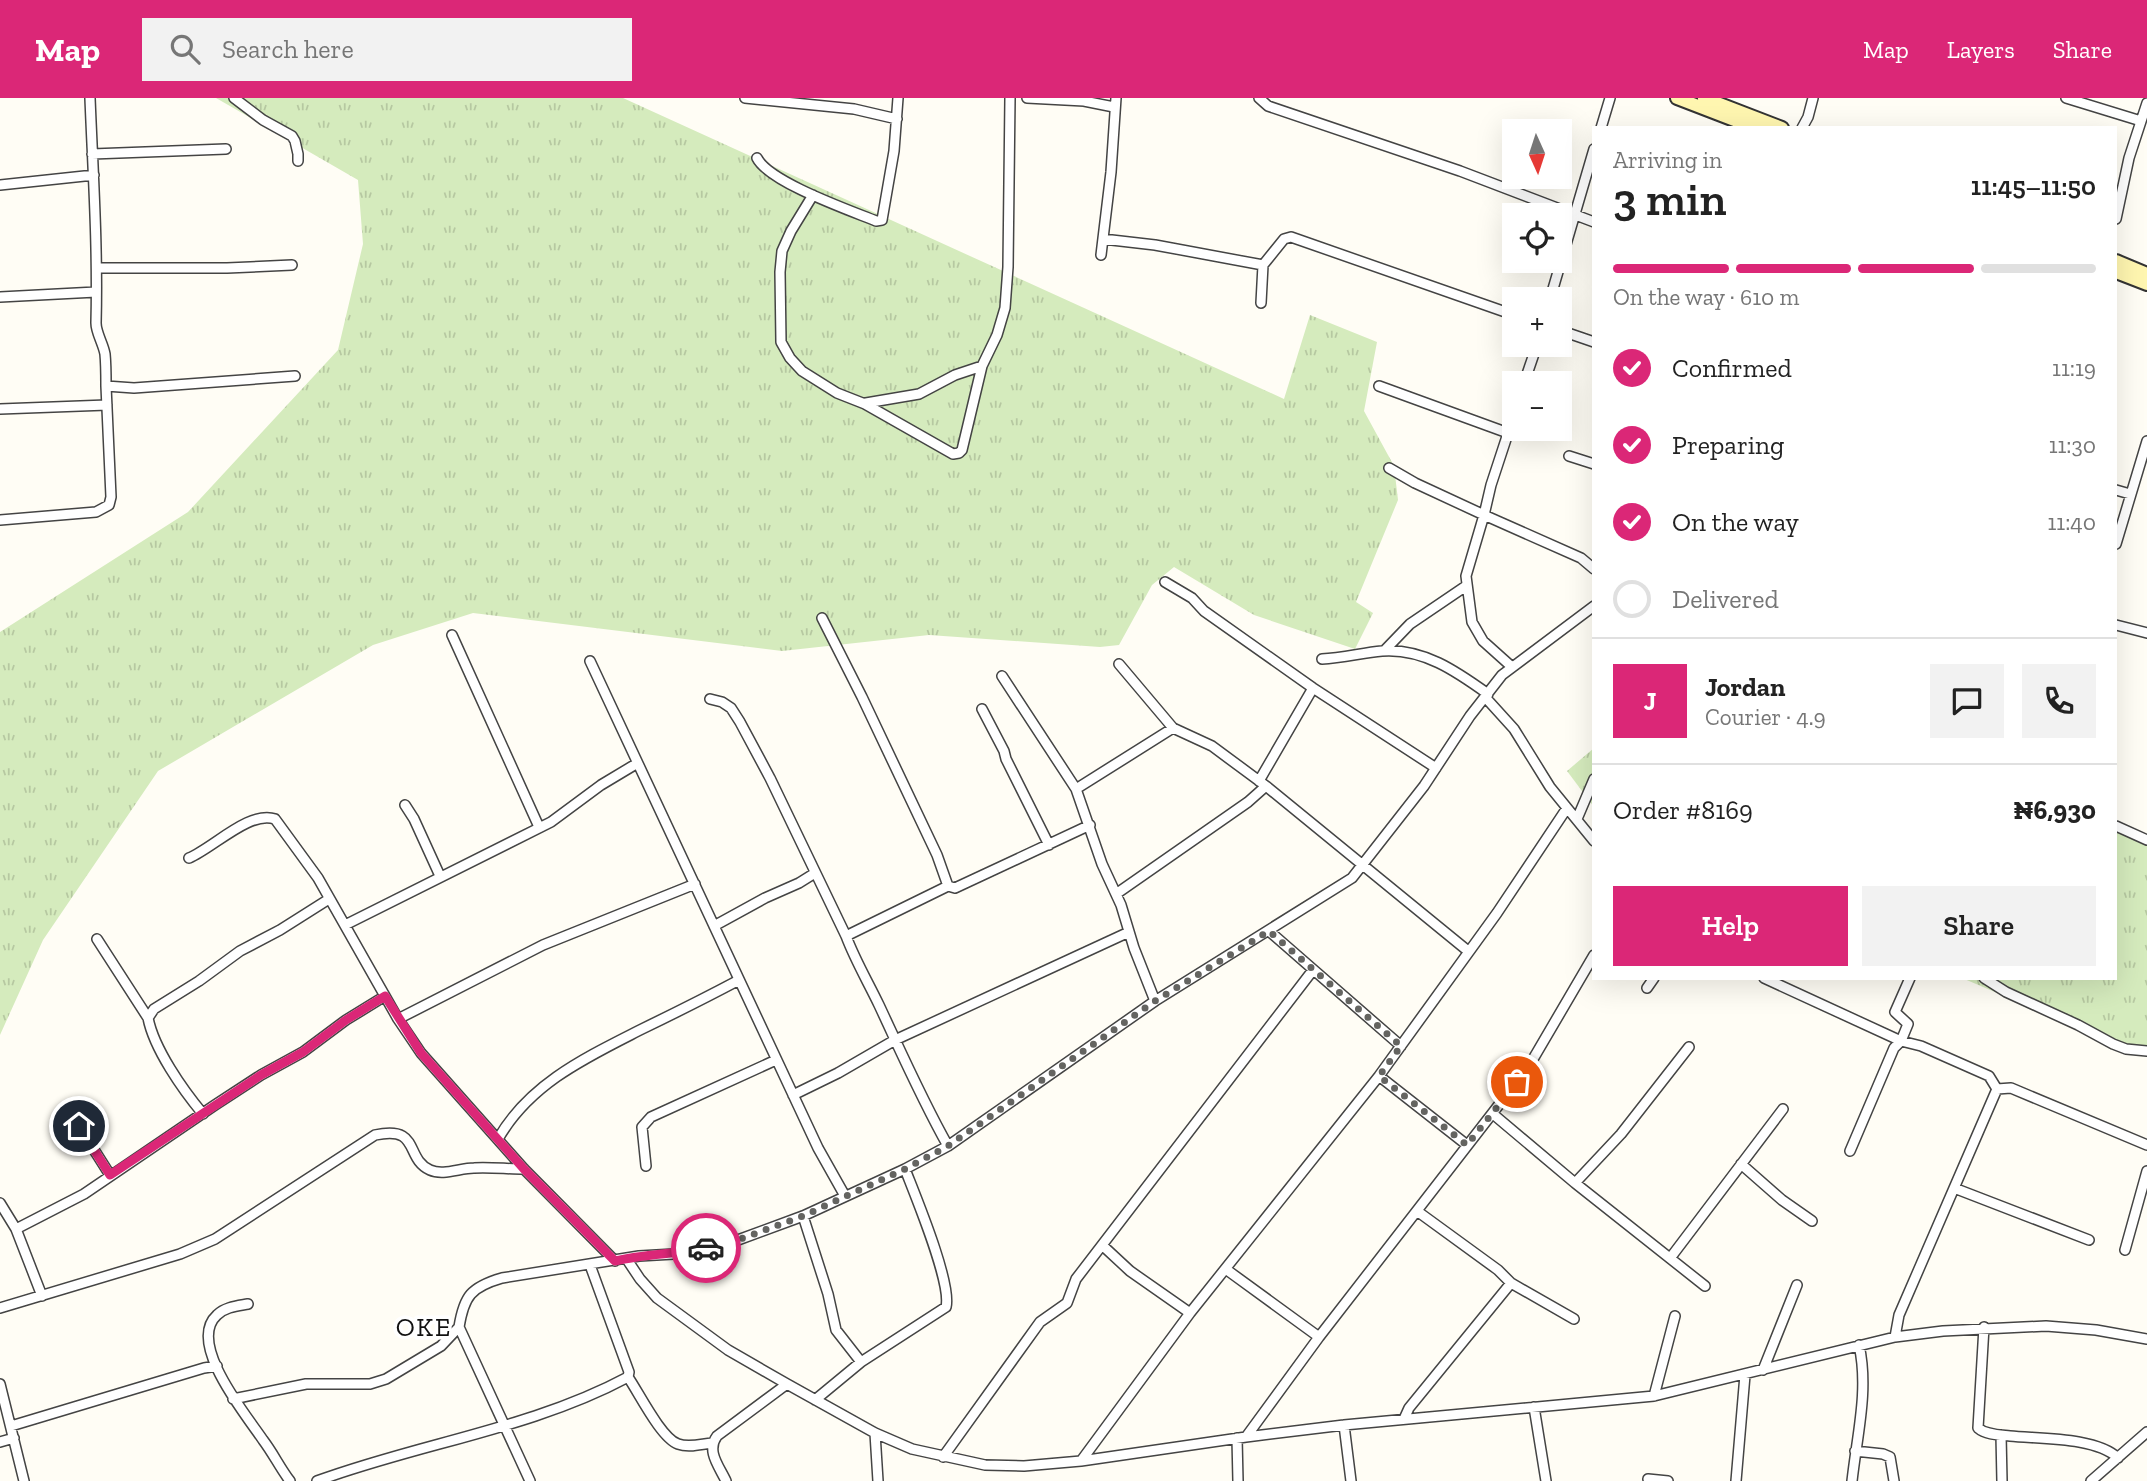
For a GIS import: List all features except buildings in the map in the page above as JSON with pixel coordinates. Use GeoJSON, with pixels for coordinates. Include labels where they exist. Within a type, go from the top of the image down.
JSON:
{"type":"FeatureCollection","features":[{"type":"Feature","properties":{"kind":"main road"},"geometry":{"type":"LineString","coordinates":[[1677,98],[1750,126]]}},
{"type":"Feature","properties":{"kind":"main road"},"geometry":{"type":"LineString","coordinates":[[1704,98],[1777,126]]}},
{"type":"Feature","properties":{"kind":"main road"},"geometry":{"type":"LineString","coordinates":[[2117,261],[2147,274]]}},
{"type":"Feature","properties":{"kind":"main road"},"geometry":{"type":"LineString","coordinates":[[2117,271],[2147,284]]}},
{"type":"Feature","properties":{"kind":"street"},"geometry":{"type":"LineString","coordinates":[[0,520],[96,512],[108,505],[111,497],[105,354],[97,330],[98,268],[90,98]]}},
{"type":"Feature","properties":{"kind":"street"},"geometry":{"type":"LineString","coordinates":[[234,98],[263,120],[292,136],[299,153],[298,161]]}},
{"type":"Feature","properties":{"kind":"street"},"geometry":{"type":"LineString","coordinates":[[745,98],[854,109],[897,119]]}},
{"type":"Feature","properties":{"kind":"street"},"geometry":{"type":"LineString","coordinates":[[757,158],[770,173],[813,195],[876,221],[882,220],[892,164],[898,98]]}},
{"type":"Feature","properties":{"kind":"street"},"geometry":{"type":"LineString","coordinates":[[813,195],[782,251],[781,342],[802,371],[837,393],[865,404],[953,453],[958,453],[962,450],[982,366],[997,335],[1005,308],[1010,98]]}},
{"type":"Feature","properties":{"kind":"street"},"geometry":{"type":"LineString","coordinates":[[1027,98],[1115,102],[1111,172],[1101,255]]}},
{"type":"Feature","properties":{"kind":"street"},"geometry":{"type":"LineString","coordinates":[[1259,98],[1268,106],[1460,171],[1592,221]]}},
{"type":"Feature","properties":{"kind":"street"},"geometry":{"type":"LineString","coordinates":[[1602,126],[1610,98]]}},
{"type":"Feature","properties":{"kind":"street"},"geometry":{"type":"LineString","coordinates":[[1803,126],[1813,98]]}},
{"type":"Feature","properties":{"kind":"street"},"geometry":{"type":"LineString","coordinates":[[2066,98],[2141,121]]}},
{"type":"Feature","properties":{"kind":"street"},"geometry":{"type":"LineString","coordinates":[[2117,214],[2129,158],[2147,103]]}},
{"type":"Feature","properties":{"kind":"street"},"geometry":{"type":"LineString","coordinates":[[92,155],[226,149]]}},
{"type":"Feature","properties":{"kind":"street"},"geometry":{"type":"LineString","coordinates":[[1553,287],[1592,156]]}},
{"type":"Feature","properties":{"kind":"street"},"geometry":{"type":"LineString","coordinates":[[0,185],[94,175]]}},
{"type":"Feature","properties":{"kind":"street"},"geometry":{"type":"LineString","coordinates":[[1261,303],[1263,265],[1284,239],[1291,237],[1502,311]]}},
{"type":"Feature","properties":{"kind":"street"},"geometry":{"type":"LineString","coordinates":[[1103,239],[1155,245],[1263,265]]}},
{"type":"Feature","properties":{"kind":"street"},"geometry":{"type":"LineString","coordinates":[[98,268],[292,265]]}},
{"type":"Feature","properties":{"kind":"street"},"geometry":{"type":"LineString","coordinates":[[0,297],[96,292]]}},
{"type":"Feature","properties":{"kind":"street"},"geometry":{"type":"LineString","coordinates":[[1572,334],[1592,341]]}},
{"type":"Feature","properties":{"kind":"street"},"geometry":{"type":"LineString","coordinates":[[865,404],[919,394],[955,374],[982,366]]}},
{"type":"Feature","properties":{"kind":"street"},"geometry":{"type":"LineString","coordinates":[[106,386],[134,388],[295,376]]}},
{"type":"Feature","properties":{"kind":"street"},"geometry":{"type":"LineString","coordinates":[[1379,386],[1502,431]]}},
{"type":"Feature","properties":{"kind":"street"},"geometry":{"type":"LineString","coordinates":[[0,409],[107,405]]}},
{"type":"Feature","properties":{"kind":"street"},"geometry":{"type":"LineString","coordinates":[[1505,441],[1466,576],[1466,586],[1477,635],[1512,667]]}},
{"type":"Feature","properties":{"kind":"street"},"geometry":{"type":"LineString","coordinates":[[2117,540],[2147,441]]}},
{"type":"Feature","properties":{"kind":"street"},"geometry":{"type":"LineString","coordinates":[[1569,456],[1592,463]]}},
{"type":"Feature","properties":{"kind":"street"},"geometry":{"type":"LineString","coordinates":[[1389,468],[1415,483],[1581,558],[1592,567]]}},
{"type":"Feature","properties":{"kind":"street"},"geometry":{"type":"LineString","coordinates":[[2117,490],[2130,494]]}},
{"type":"Feature","properties":{"kind":"street"},"geometry":{"type":"LineString","coordinates":[[1165,582],[1192,598],[1204,611],[1313,688],[1436,768]]}},
{"type":"Feature","properties":{"kind":"street"},"geometry":{"type":"LineString","coordinates":[[1384,651],[1410,624],[1466,586]]}},
{"type":"Feature","properties":{"kind":"street"},"geometry":{"type":"LineString","coordinates":[[530,1481],[460,1327],[462,1307],[467,1297],[481,1286],[502,1278],[727,1244],[803,1216],[948,1146],[1155,1001],[1352,878],[1436,768],[1502,675],[1592,607]]}},
{"type":"Feature","properties":{"kind":"street"},"geometry":{"type":"LineString","coordinates":[[822,618],[874,721],[937,855],[948,886]]}},
{"type":"Feature","properties":{"kind":"street"},"geometry":{"type":"LineString","coordinates":[[2117,625],[2147,633]]}},
{"type":"Feature","properties":{"kind":"street"},"geometry":{"type":"LineString","coordinates":[[452,635],[539,827]]}},
{"type":"Feature","properties":{"kind":"street"},"geometry":{"type":"LineString","coordinates":[[1322,659],[1399,651],[1426,656],[1459,673],[1486,696],[1514,729],[1550,787],[1592,838]]}},
{"type":"Feature","properties":{"kind":"street"},"geometry":{"type":"LineString","coordinates":[[590,661],[776,1060],[818,1148],[845,1196]]}},
{"type":"Feature","properties":{"kind":"street"},"geometry":{"type":"LineString","coordinates":[[1119,664],[1173,728],[1212,746],[1263,784],[1468,951]]}},
{"type":"Feature","properties":{"kind":"street"},"geometry":{"type":"LineString","coordinates":[[1002,677],[1076,789],[1155,1001]]}},
{"type":"Feature","properties":{"kind":"street"},"geometry":{"type":"LineString","coordinates":[[1116,894],[1248,802],[1263,784],[1313,688]]}},
{"type":"Feature","properties":{"kind":"street"},"geometry":{"type":"LineString","coordinates":[[710,699],[731,708],[770,778],[922,1100],[948,1146]]}},
{"type":"Feature","properties":{"kind":"street"},"geometry":{"type":"LineString","coordinates":[[982,709],[1049,845]]}},
{"type":"Feature","properties":{"kind":"street"},"geometry":{"type":"LineString","coordinates":[[1076,789],[1173,728]]}},
{"type":"Feature","properties":{"kind":"street"},"geometry":{"type":"LineString","coordinates":[[345,925],[560,816],[601,785],[636,764]]}},
{"type":"Feature","properties":{"kind":"street"},"geometry":{"type":"LineString","coordinates":[[1577,819],[1592,784]]}},
{"type":"Feature","properties":{"kind":"street"},"geometry":{"type":"LineString","coordinates":[[405,806],[414,819],[440,876]]}},
{"type":"Feature","properties":{"kind":"street"},"geometry":{"type":"LineString","coordinates":[[1081,1461],[1190,1313],[1227,1270],[1379,1076],[1497,913],[1567,808]]}},
{"type":"Feature","properties":{"kind":"street"},"geometry":{"type":"LineString","coordinates":[[189,858],[254,820],[268,816],[275,819],[318,878],[398,1019],[421,1053],[524,1169],[615,1261]]}},
{"type":"Feature","properties":{"kind":"street"},"geometry":{"type":"LineString","coordinates":[[846,936],[948,886],[955,888],[1090,825]]}},
{"type":"Feature","properties":{"kind":"street"},"geometry":{"type":"LineString","coordinates":[[2117,825],[2147,840]]}},
{"type":"Feature","properties":{"kind":"street"},"geometry":{"type":"LineString","coordinates":[[714,926],[815,873]]}},
{"type":"Feature","properties":{"kind":"street"},"geometry":{"type":"LineString","coordinates":[[398,1019],[543,945],[695,884]]}},
{"type":"Feature","properties":{"kind":"street"},"geometry":{"type":"LineString","coordinates":[[148,1018],[154,1009],[240,951],[329,899]]}},
{"type":"Feature","properties":{"kind":"street"},"geometry":{"type":"LineString","coordinates":[[1269,931],[1401,1046]]}},
{"type":"Feature","properties":{"kind":"street"},"geometry":{"type":"LineString","coordinates":[[793,1095],[895,1040],[1129,932]]}},
{"type":"Feature","properties":{"kind":"street"},"geometry":{"type":"LineString","coordinates":[[97,939],[148,1018],[154,1036],[174,1074],[203,1114]]}},
{"type":"Feature","properties":{"kind":"street"},"geometry":{"type":"LineString","coordinates":[[1238,1481],[1241,1437],[1529,1066],[1592,958]]}},
{"type":"Feature","properties":{"kind":"street"},"geometry":{"type":"LineString","coordinates":[[943,1457],[1040,1322],[1067,1303],[1076,1279],[1313,970]]}},
{"type":"Feature","properties":{"kind":"street"},"geometry":{"type":"LineString","coordinates":[[1647,988],[1653,980]]}},
{"type":"Feature","properties":{"kind":"street"},"geometry":{"type":"LineString","coordinates":[[1768,980],[1901,1041],[1921,1046],[1989,1076],[1997,1088]]}},
{"type":"Feature","properties":{"kind":"street"},"geometry":{"type":"LineString","coordinates":[[1850,1150],[1894,1048],[1901,1041],[1908,1024],[1895,1012],[1909,980]]}},
{"type":"Feature","properties":{"kind":"street"},"geometry":{"type":"LineString","coordinates":[[1987,980],[2113,1044],[2126,1049],[2147,1051]]}},
{"type":"Feature","properties":{"kind":"street"},"geometry":{"type":"LineString","coordinates":[[498,1139],[520,1107],[579,1061],[739,981]]}},
{"type":"Feature","properties":{"kind":"street"},"geometry":{"type":"LineString","coordinates":[[16,1229],[84,1195],[261,1075],[303,1052],[346,1020],[385,996]]}},
{"type":"Feature","properties":{"kind":"street"},"geometry":{"type":"LineString","coordinates":[[1575,1183],[1621,1134],[1689,1047]]}},
{"type":"Feature","properties":{"kind":"street"},"geometry":{"type":"LineString","coordinates":[[646,1166],[642,1128],[651,1117],[776,1060]]}},
{"type":"Feature","properties":{"kind":"street"},"geometry":{"type":"LineString","coordinates":[[1379,1076],[1467,1145]]}},
{"type":"Feature","properties":{"kind":"street"},"geometry":{"type":"LineString","coordinates":[[1997,1088],[2011,1088],[2147,1145]]}},
{"type":"Feature","properties":{"kind":"street"},"geometry":{"type":"LineString","coordinates":[[1895,1336],[1899,1315],[1997,1088]]}},
{"type":"Feature","properties":{"kind":"street"},"geometry":{"type":"LineString","coordinates":[[1671,1257],[1783,1109]]}},
{"type":"Feature","properties":{"kind":"street"},"geometry":{"type":"LineString","coordinates":[[1493,1114],[1705,1286]]}},
{"type":"Feature","properties":{"kind":"street"},"geometry":{"type":"LineString","coordinates":[[79,1126],[110,1175]]}},
{"type":"Feature","properties":{"kind":"street"},"geometry":{"type":"LineString","coordinates":[[0,1308],[180,1255],[215,1239],[375,1135],[399,1133],[407,1140],[424,1166],[432,1171],[473,1168],[524,1169]]}},
{"type":"Feature","properties":{"kind":"street"},"geometry":{"type":"LineString","coordinates":[[1741,1164],[1812,1222]]}},
{"type":"Feature","properties":{"kind":"street"},"geometry":{"type":"LineString","coordinates":[[815,1400],[861,1362],[946,1307],[947,1301],[930,1233],[905,1169]]}},
{"type":"Feature","properties":{"kind":"street"},"geometry":{"type":"LineString","coordinates":[[2125,1250],[2147,1171]]}},
{"type":"Feature","properties":{"kind":"street"},"geometry":{"type":"LineString","coordinates":[[1954,1188],[2089,1240]]}},
{"type":"Feature","properties":{"kind":"street"},"geometry":{"type":"LineString","coordinates":[[0,1203],[16,1229],[42,1296]]}},
{"type":"Feature","properties":{"kind":"street"},"geometry":{"type":"LineString","coordinates":[[1417,1210],[1498,1270],[1511,1283],[1574,1319]]}},
{"type":"Feature","properties":{"kind":"street"},"geometry":{"type":"LineString","coordinates":[[803,1216],[828,1294],[836,1330],[861,1362]]}},
{"type":"Feature","properties":{"kind":"street"},"geometry":{"type":"LineString","coordinates":[[1102,1245],[1130,1271],[1190,1313]]}},
{"type":"Feature","properties":{"kind":"street"},"geometry":{"type":"LineString","coordinates":[[626,1258],[657,1298],[728,1350],[875,1433],[912,1449],[985,1465],[1024,1466],[1081,1461],[1344,1425],[1654,1396],[1895,1336],[1984,1327],[2046,1326],[2096,1330],[2147,1339]]}},
{"type":"Feature","properties":{"kind":"street"},"geometry":{"type":"LineString","coordinates":[[590,1265],[629,1372],[628,1377],[667,1437],[685,1445],[712,1443]]}},
{"type":"Feature","properties":{"kind":"street"},"geometry":{"type":"LineString","coordinates":[[1227,1270],[1319,1337]]}},
{"type":"Feature","properties":{"kind":"street"},"geometry":{"type":"LineString","coordinates":[[1404,1419],[1409,1408],[1511,1283]]}},
{"type":"Feature","properties":{"kind":"street"},"geometry":{"type":"LineString","coordinates":[[1763,1370],[1797,1285]]}},
{"type":"Feature","properties":{"kind":"street"},"geometry":{"type":"LineString","coordinates":[[248,1304],[216,1315],[209,1337],[212,1354],[233,1399],[290,1481]]}},
{"type":"Feature","properties":{"kind":"street"},"geometry":{"type":"LineString","coordinates":[[1654,1396],[1675,1316]]}},
{"type":"Feature","properties":{"kind":"street"},"geometry":{"type":"LineString","coordinates":[[233,1399],[306,1384],[370,1384],[386,1379],[440,1346],[460,1327]]}},
{"type":"Feature","properties":{"kind":"street"},"geometry":{"type":"LineString","coordinates":[[1984,1327],[1978,1428],[1981,1432],[2084,1443],[2109,1449],[2118,1458]]}},
{"type":"Feature","properties":{"kind":"street"},"geometry":{"type":"LineString","coordinates":[[1852,1481],[1863,1397],[1864,1369],[1859,1345]]}},
{"type":"Feature","properties":{"kind":"street"},"geometry":{"type":"LineString","coordinates":[[11,1426],[217,1366]]}},
{"type":"Feature","properties":{"kind":"street"},"geometry":{"type":"LineString","coordinates":[[1736,1481],[1745,1375]]}},
{"type":"Feature","properties":{"kind":"street"},"geometry":{"type":"LineString","coordinates":[[317,1481],[505,1423],[532,1418],[581,1400],[628,1377]]}},
{"type":"Feature","properties":{"kind":"street"},"geometry":{"type":"LineString","coordinates":[[0,1384],[24,1481]]}},
{"type":"Feature","properties":{"kind":"street"},"geometry":{"type":"LineString","coordinates":[[726,1481],[711,1450],[712,1443],[717,1436],[787,1384]]}},
{"type":"Feature","properties":{"kind":"street"},"geometry":{"type":"LineString","coordinates":[[1534,1407],[1546,1481]]}},
{"type":"Feature","properties":{"kind":"street"},"geometry":{"type":"LineString","coordinates":[[1344,1425],[1351,1481]]}},
{"type":"Feature","properties":{"kind":"street"},"geometry":{"type":"LineString","coordinates":[[2091,1481],[2147,1432]]}},
{"type":"Feature","properties":{"kind":"street"},"geometry":{"type":"LineString","coordinates":[[875,1433],[878,1481]]}},
{"type":"Feature","properties":{"kind":"street"},"geometry":{"type":"LineString","coordinates":[[2001,1435],[2002,1481]]}},
{"type":"Feature","properties":{"kind":"street"},"geometry":{"type":"LineString","coordinates":[[0,1442],[14,1438]]}},
{"type":"Feature","properties":{"kind":"street"},"geometry":{"type":"LineString","coordinates":[[1855,1451],[1890,1457],[1894,1481]]}},
{"type":"Feature","properties":{"kind":"street"},"geometry":{"type":"LineString","coordinates":[[1648,1479],[1668,1481]]}},
{"type":"Feature","properties":{"kind":"green space"},"geometry":{"type":"Polygon","coordinates":[[[216,98],[623,98],[1284,399],[1310,315],[1377,342],[1364,411],[1394,466],[1398,500],[1356,602],[1373,613],[1355,649],[1254,615],[1174,567],[1152,585],[1119,645],[1100,647],[929,635],[782,651],[473,613],[373,645],[158,771],[43,940],[0,1035],[0,632],[188,512],[338,350],[363,244],[358,180],[216,98]]]}},
{"type":"Feature","properties":{"kind":"green space"},"geometry":{"type":"Polygon","coordinates":[[[1592,750],[1592,804],[1567,771],[1592,750]]]}},
{"type":"Feature","properties":{"kind":"green space"},"geometry":{"type":"Polygon","coordinates":[[[2117,829],[2147,844],[2147,1057],[1967,980],[2117,980],[2117,829]]]}},
{"type":"Feature","properties":{"kind":"way so far"},"geometry":{"type":"LineString","coordinates":[[706,1248],[727,1244],[803,1216],[948,1146],[1155,1001],[1269,931],[1401,1046],[1379,1076],[1467,1145],[1517,1082]]}},
{"type":"Feature","properties":{"kind":"district","name":"OKE"},"geometry":{"type":"Point","coordinates":[424,1327]}},
{"type":"Feature","properties":{"kind":"route"},"geometry":{"type":"LineString","coordinates":[[79,1126],[110,1175],[261,1075],[303,1052],[346,1020],[385,996],[421,1053],[524,1169],[615,1261],[706,1248]]}}]}
